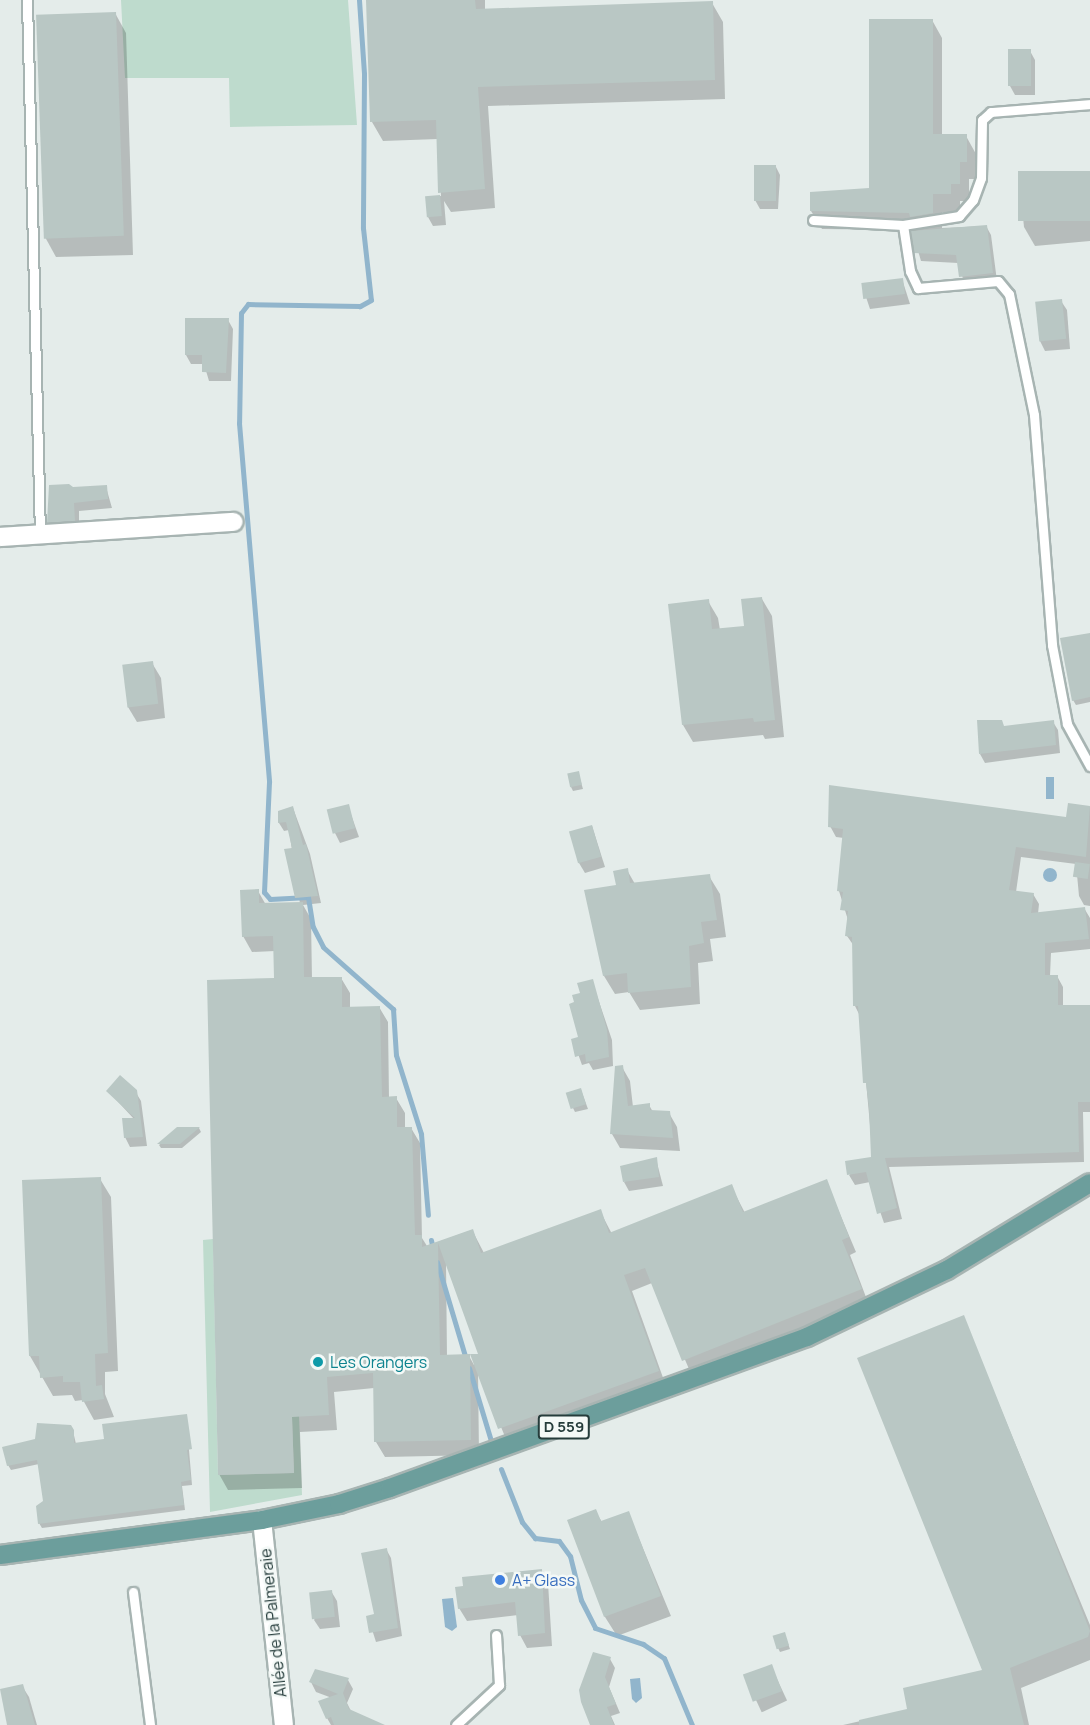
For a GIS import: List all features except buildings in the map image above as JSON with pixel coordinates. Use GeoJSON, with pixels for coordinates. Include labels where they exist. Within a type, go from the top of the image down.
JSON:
{"type":"FeatureCollection","features":[{"type":"Feature","properties":{"kind":"main road","name":"D 559"},"geometry":{"type":"LineString","coordinates":[[0,1555],[262,1520],[339,1504],[390,1488],[807,1337],[947,1270],[1030,1224],[1090,1183]]}},
{"type":"Feature","properties":{"kind":"street"},"geometry":{"type":"LineString","coordinates":[[0,537],[234,522]]}},
{"type":"Feature","properties":{"kind":"street","name":"Allée de la Palmeraie"},"geometry":{"type":"LineString","coordinates":[[262,1520],[284,1725]]}},
{"type":"Feature","properties":{"kind":"lane"},"geometry":{"type":"LineString","coordinates":[[27,0],[40,536]]}},
{"type":"Feature","properties":{"kind":"lane"},"geometry":{"type":"LineString","coordinates":[[813,220],[903,225],[959,216],[973,200],[981,178],[982,120],[991,112],[1090,104]]}},
{"type":"Feature","properties":{"kind":"lane"},"geometry":{"type":"LineString","coordinates":[[903,225],[910,271],[918,288],[998,281],[1010,294],[1034,415],[1052,645],[1067,724],[1090,766]]}},
{"type":"Feature","properties":{"kind":"lane"},"geometry":{"type":"LineString","coordinates":[[133,1592],[150,1725]]}},
{"type":"Feature","properties":{"kind":"lane"},"geometry":{"type":"LineString","coordinates":[[456,1725],[499,1685],[496,1635]]}},
{"type":"Feature","properties":{"kind":"green space"},"geometry":{"type":"Polygon","coordinates":[[[121,0],[348,0],[357,125],[230,127],[229,78],[125,78],[121,0]]]}},
{"type":"Feature","properties":{"kind":"green space"},"geometry":{"type":"Polygon","coordinates":[[[213,1239],[218,1475],[294,1473],[291,1389],[298,1388],[302,1495],[210,1512],[203,1240],[213,1239]]]}},
{"type":"Feature","properties":{"kind":"water"},"geometry":{"type":"Polygon","coordinates":[[[1046,777],[1054,777],[1054,799],[1046,799],[1046,777]]]}},
{"type":"Feature","properties":{"kind":"water"},"geometry":{"type":"Polygon","coordinates":[[[1047,868],[1053,868],[1057,875],[1053,882],[1047,882],[1043,878],[1043,872],[1047,868]]]}},
{"type":"Feature","properties":{"kind":"water"},"geometry":{"type":"Polygon","coordinates":[[[453,1598],[457,1627],[452,1631],[445,1627],[442,1599],[453,1598]]]}},
{"type":"Feature","properties":{"kind":"water"},"geometry":{"type":"Polygon","coordinates":[[[640,1678],[642,1698],[636,1703],[632,1699],[630,1679],[640,1678]]]}},
{"type":"Feature","properties":{"kind":"waterway"},"geometry":{"type":"LineString","coordinates":[[359,0],[364,74],[363,228],[371,300],[360,306],[248,304],[241,313],[239,423],[269,782],[264,892],[270,899],[308,897],[313,927],[323,947],[393,1009],[396,1055],[421,1134],[428,1215]]}},
{"type":"Feature","properties":{"kind":"waterway"},"geometry":{"type":"LineString","coordinates":[[431,1240],[433,1250]]}},
{"type":"Feature","properties":{"kind":"waterway"},"geometry":{"type":"LineString","coordinates":[[437,1262],[466,1359]]}},
{"type":"Feature","properties":{"kind":"waterway"},"geometry":{"type":"LineString","coordinates":[[469,1368],[491,1441]]}},
{"type":"Feature","properties":{"kind":"waterway"},"geometry":{"type":"LineString","coordinates":[[501,1469],[522,1522],[535,1538],[559,1541],[570,1556],[581,1600],[595,1628],[643,1644],[664,1658],[692,1725]]}},
{"type":"Feature","properties":{"kind":"place","name":"Les Orangers"},"geometry":{"type":"Point","coordinates":[318,1362]}},
{"type":"Feature","properties":{"kind":"place","name":"A+ Glass"},"geometry":{"type":"Point","coordinates":[500,1580]}}]}
